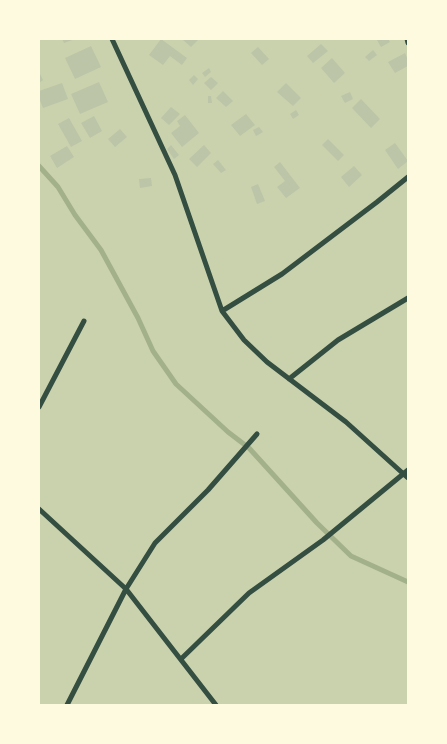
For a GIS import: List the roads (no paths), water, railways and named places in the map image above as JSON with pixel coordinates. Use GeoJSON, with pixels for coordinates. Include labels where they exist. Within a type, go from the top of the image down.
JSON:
{"type":"FeatureCollection","features":[{"type":"Feature","properties":{"kind":"street"},"geometry":{"type":"LineString","coordinates":[[112,39],[175,175],[222,311],[244,340],[267,362],[346,422],[407,474],[323,540],[249,593],[181,660]]}},
{"type":"Feature","properties":{"kind":"street"},"geometry":{"type":"LineString","coordinates":[[407,39],[408,43]]}},
{"type":"Feature","properties":{"kind":"street"},"geometry":{"type":"LineString","coordinates":[[222,311],[282,274],[408,177]]}},
{"type":"Feature","properties":{"kind":"street"},"geometry":{"type":"LineString","coordinates":[[289,378],[338,340],[408,298]]}},
{"type":"Feature","properties":{"kind":"street"},"geometry":{"type":"LineString","coordinates":[[39,407],[84,321]]}},
{"type":"Feature","properties":{"kind":"street"},"geometry":{"type":"LineString","coordinates":[[67,705],[126,589],[155,543],[257,434]]}},
{"type":"Feature","properties":{"kind":"street"},"geometry":{"type":"LineString","coordinates":[[40,510],[126,589],[216,705]]}},
{"type":"Feature","properties":{"kind":"street"},"geometry":{"type":"LineString","coordinates":[[39,518],[40,510]]}},
{"type":"Feature","properties":{"kind":"waterway"},"geometry":{"type":"LineString","coordinates":[[39,166],[58,187],[75,215],[101,250],[138,318],[153,351],[176,384],[228,432],[249,448],[317,523],[351,556],[408,582]]}}]}
